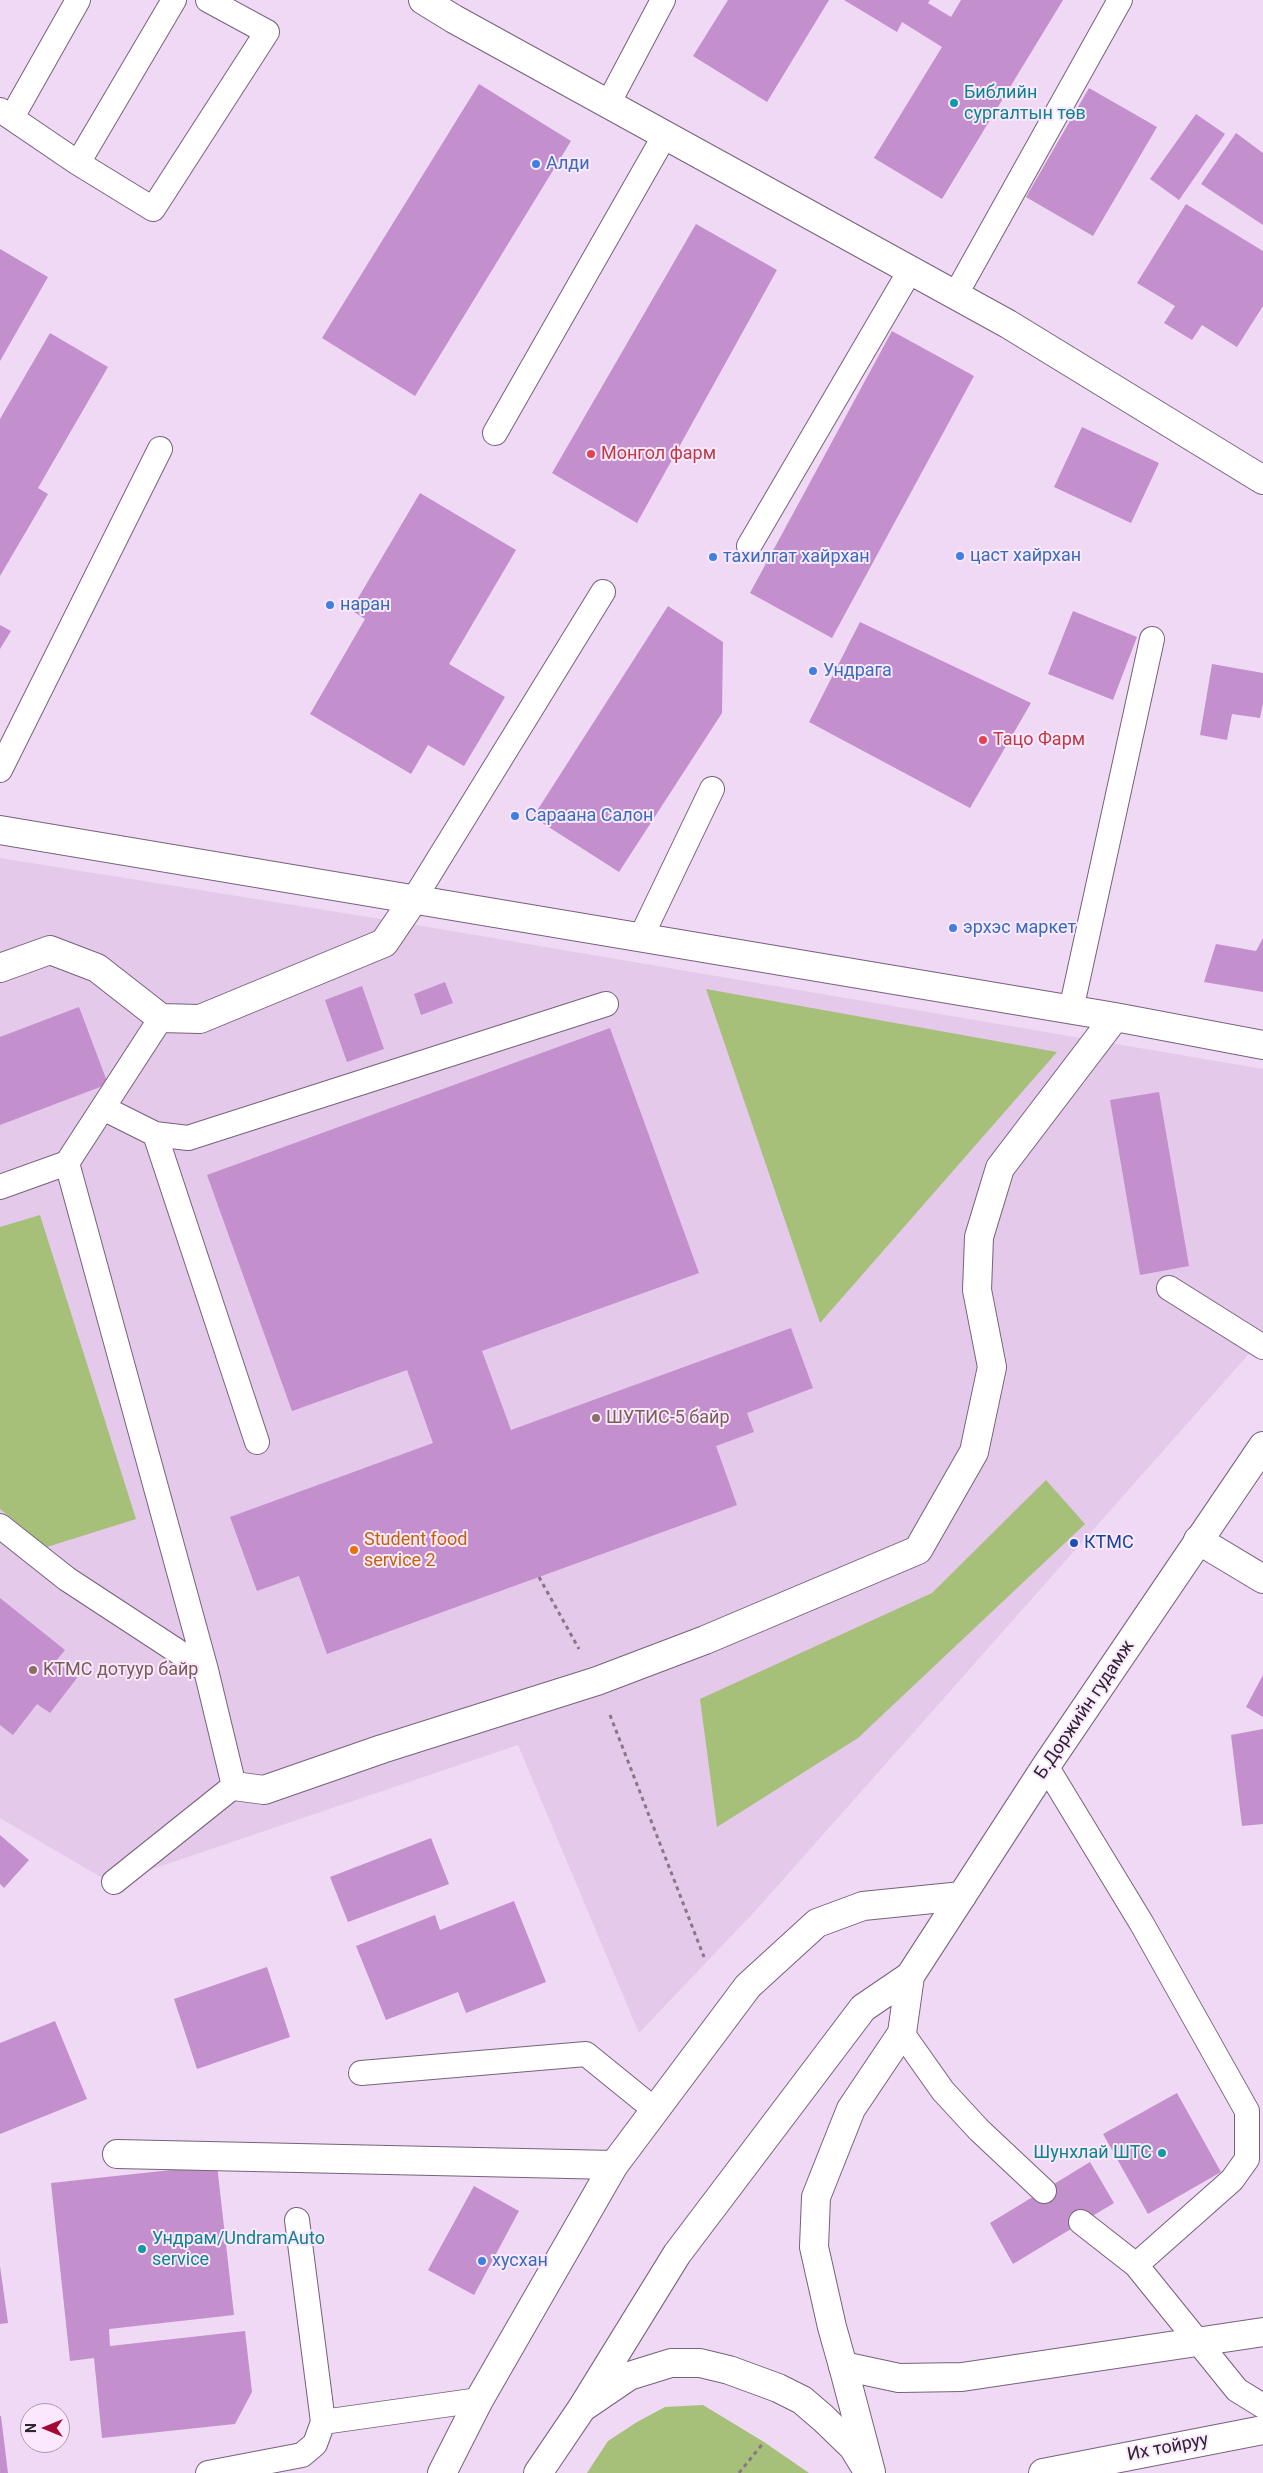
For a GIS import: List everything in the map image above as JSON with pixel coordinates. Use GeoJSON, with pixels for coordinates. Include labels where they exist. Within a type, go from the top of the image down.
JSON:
{"type":"FeatureCollection","features":[{"type":"Feature","properties":{"kind":"street"},"geometry":{"type":"LineString","coordinates":[[423,0],[459,9],[608,104],[956,294],[1263,480]]}},
{"type":"Feature","properties":{"kind":"street"},"geometry":{"type":"LineString","coordinates":[[0,830],[1115,1017],[1263,1045]]}},
{"type":"Feature","properties":{"kind":"street"},"geometry":{"type":"LineString","coordinates":[[0,968],[50,950],[97,968],[161,1018],[200,1019],[384,942],[414,898]]}},
{"type":"Feature","properties":{"kind":"street"},"geometry":{"type":"LineString","coordinates":[[234,1786],[264,1790],[382,1749],[597,1681],[705,1640],[918,1550],[974,1452],[992,1367],[976,1290],[979,1237],[1000,1168],[1115,1017]]}},
{"type":"Feature","properties":{"kind":"street","name":"Б.Доржийн гудамж"},"geometry":{"type":"LineString","coordinates":[[910,1976],[1046,1766],[1263,1446]]}},
{"type":"Feature","properties":{"kind":"street"},"geometry":{"type":"LineString","coordinates":[[1198,1540],[1263,1579]]}},
{"type":"Feature","properties":{"kind":"street"},"geometry":{"type":"LineString","coordinates":[[442,2473],[479,2400],[614,2165],[748,1986],[817,1923],[863,1906],[962,1896]]}},
{"type":"Feature","properties":{"kind":"street"},"geometry":{"type":"LineString","coordinates":[[870,2473],[832,2326],[814,2247],[816,2197],[851,2109],[902,2033],[910,1976]]}},
{"type":"Feature","properties":{"kind":"street"},"geometry":{"type":"LineString","coordinates":[[538,2473],[582,2408],[677,2254],[851,2023],[864,2008],[910,1976]]}},
{"type":"Feature","properties":{"kind":"street"},"geometry":{"type":"LineString","coordinates":[[117,2154],[614,2165]]}},
{"type":"Feature","properties":{"kind":"street"},"geometry":{"type":"LineString","coordinates":[[843,2366],[900,2378],[962,2377],[1198,2344],[1263,2332]]}},
{"type":"Feature","properties":{"kind":"street"},"geometry":{"type":"LineString","coordinates":[[582,2408],[629,2376],[671,2363],[700,2363],[729,2370],[778,2388],[802,2400],[853,2447],[870,2473]]}},
{"type":"Feature","properties":{"kind":"street","name":"Их тойруу"},"geometry":{"type":"LineString","coordinates":[[1043,2473],[1263,2430]]}},
{"type":"Feature","properties":{"kind":"lane"},"geometry":{"type":"LineString","coordinates":[[78,0],[6,114],[78,163],[153,209],[267,32],[208,0]]}},
{"type":"Feature","properties":{"kind":"lane"},"geometry":{"type":"LineString","coordinates":[[78,163],[174,0]]}},
{"type":"Feature","properties":{"kind":"lane"},"geometry":{"type":"LineString","coordinates":[[608,104],[663,0]]}},
{"type":"Feature","properties":{"kind":"lane"},"geometry":{"type":"LineString","coordinates":[[956,294],[1120,0]]}},
{"type":"Feature","properties":{"kind":"lane"},"geometry":{"type":"LineString","coordinates":[[495,433],[665,135]]}},
{"type":"Feature","properties":{"kind":"lane"},"geometry":{"type":"LineString","coordinates":[[749,546],[911,269]]}},
{"type":"Feature","properties":{"kind":"lane"},"geometry":{"type":"LineString","coordinates":[[0,770],[160,449]]}},
{"type":"Feature","properties":{"kind":"lane"},"geometry":{"type":"LineString","coordinates":[[414,898],[604,592]]}},
{"type":"Feature","properties":{"kind":"lane"},"geometry":{"type":"LineString","coordinates":[[1071,1010],[1152,638]]}},
{"type":"Feature","properties":{"kind":"lane"},"geometry":{"type":"LineString","coordinates":[[641,937],[712,789]]}},
{"type":"Feature","properties":{"kind":"lane"},"geometry":{"type":"LineString","coordinates":[[103,1108],[155,1134],[188,1138],[606,1004]]}},
{"type":"Feature","properties":{"kind":"lane"},"geometry":{"type":"LineString","coordinates":[[0,1187],[67,1163],[161,1018]]}},
{"type":"Feature","properties":{"kind":"lane"},"geometry":{"type":"LineString","coordinates":[[155,1134],[257,1442]]}},
{"type":"Feature","properties":{"kind":"lane"},"geometry":{"type":"LineString","coordinates":[[67,1163],[206,1670],[234,1786],[114,1882]]}},
{"type":"Feature","properties":{"kind":"lane"},"geometry":{"type":"LineString","coordinates":[[1169,1288],[1263,1347]]}},
{"type":"Feature","properties":{"kind":"lane"},"geometry":{"type":"LineString","coordinates":[[0,1526],[67,1579],[206,1670]]}},
{"type":"Feature","properties":{"kind":"lane"},"geometry":{"type":"LineString","coordinates":[[1046,1766],[1142,1924],[1247,2111],[1247,2159],[1232,2180],[1136,2265]]}},
{"type":"Feature","properties":{"kind":"lane"},"geometry":{"type":"LineString","coordinates":[[902,2033],[943,2091],[979,2130],[1044,2190]]}},
{"type":"Feature","properties":{"kind":"lane"},"geometry":{"type":"LineString","coordinates":[[361,2073],[586,2054],[655,2110]]}},
{"type":"Feature","properties":{"kind":"lane"},"geometry":{"type":"LineString","coordinates":[[208,2473],[302,2455],[315,2444],[322,2422],[297,2220]]}},
{"type":"Feature","properties":{"kind":"lane"},"geometry":{"type":"LineString","coordinates":[[1081,2222],[1136,2265],[1237,2390],[1263,2406]]}},
{"type":"Feature","properties":{"kind":"lane"},"geometry":{"type":"LineString","coordinates":[[322,2422],[479,2400]]}},
{"type":"Feature","properties":{"kind":"path"},"geometry":{"type":"LineString","coordinates":[[539,1577],[597,1681],[704,1957]]}},
{"type":"Feature","properties":{"kind":"path"},"geometry":{"type":"LineString","coordinates":[[739,2473],[764,2442]]}},
{"type":"Feature","properties":{"kind":"shaded area","name":"ШУТИС-5 байр"},"geometry":{"type":"Polygon","coordinates":[[[0,858],[387,920],[1263,1069],[1263,1338],[757,1909],[639,2033],[518,1745],[111,1883],[0,1818],[0,858]]]}},
{"type":"Feature","properties":{"kind":"green space"},"geometry":{"type":"Polygon","coordinates":[[[706,989],[1057,1052],[820,1323],[706,989]]]}},
{"type":"Feature","properties":{"kind":"green space"},"geometry":{"type":"Polygon","coordinates":[[[40,1215],[136,1519],[47,1547],[0,1509],[0,1227],[40,1215]]]}},
{"type":"Feature","properties":{"kind":"green space"},"geometry":{"type":"Polygon","coordinates":[[[1046,1480],[1085,1524],[858,1738],[717,1827],[700,1699],[932,1593],[1046,1480]]]}},
{"type":"Feature","properties":{"kind":"green space"},"geometry":{"type":"Polygon","coordinates":[[[703,2405],[764,2442],[809,2473],[587,2473],[608,2441],[637,2422],[665,2407],[703,2405]]]}},
{"type":"Feature","properties":{"kind":"building"},"geometry":{"type":"Polygon","coordinates":[[[728,0],[829,0],[767,102],[693,56],[728,0]]]}},
{"type":"Feature","properties":{"kind":"building","name":"Библийн сургалтын төв"},"geometry":{"type":"Polygon","coordinates":[[[844,0],[930,0],[928,3],[951,17],[961,0],[1063,0],[942,199],[874,158],[942,47],[902,22],[897,32],[844,0]]]}},
{"type":"Feature","properties":{"kind":"building"},"geometry":{"type":"Polygon","coordinates":[[[479,84],[571,141],[415,396],[322,338],[479,84]]]}},
{"type":"Feature","properties":{"kind":"building"},"geometry":{"type":"Polygon","coordinates":[[[1089,88],[1157,127],[1093,236],[1026,197],[1089,88]]]}},
{"type":"Feature","properties":{"kind":"building"},"geometry":{"type":"Polygon","coordinates":[[[1196,114],[1225,134],[1179,200],[1150,179],[1196,114]]]}},
{"type":"Feature","properties":{"kind":"building"},"geometry":{"type":"Polygon","coordinates":[[[1236,133],[1263,153],[1263,225],[1201,184],[1236,133]]]}},
{"type":"Feature","properties":{"kind":"building"},"geometry":{"type":"Polygon","coordinates":[[[1186,204],[1263,251],[1263,306],[1237,347],[1202,325],[1192,340],[1164,323],[1175,306],[1137,283],[1186,204]]]}},
{"type":"Feature","properties":{"kind":"building"},"geometry":{"type":"Polygon","coordinates":[[[696,224],[777,270],[637,523],[552,473],[696,224]]]}},
{"type":"Feature","properties":{"kind":"building"},"geometry":{"type":"Polygon","coordinates":[[[0,249],[48,277],[0,361],[0,249]]]}},
{"type":"Feature","properties":{"kind":"building"},"geometry":{"type":"Polygon","coordinates":[[[892,331],[974,376],[832,638],[750,593],[892,331]]]}},
{"type":"Feature","properties":{"kind":"building"},"geometry":{"type":"Polygon","coordinates":[[[50,333],[108,367],[38,488],[48,494],[0,576],[0,419],[50,333]]]}},
{"type":"Feature","properties":{"kind":"building"},"geometry":{"type":"Polygon","coordinates":[[[1082,427],[1159,463],[1131,523],[1054,487],[1082,427]]]}},
{"type":"Feature","properties":{"kind":"building"},"geometry":{"type":"Polygon","coordinates":[[[420,493],[516,550],[449,664],[505,697],[464,766],[428,745],[411,774],[310,714],[365,619],[351,610],[420,493]]]}},
{"type":"Feature","properties":{"kind":"building"},"geometry":{"type":"Polygon","coordinates":[[[668,606],[723,642],[722,713],[619,872],[533,817],[668,606]]]}},
{"type":"Feature","properties":{"kind":"building"},"geometry":{"type":"Polygon","coordinates":[[[1073,611],[1137,637],[1113,700],[1048,674],[1073,611]]]}},
{"type":"Feature","properties":{"kind":"building"},"geometry":{"type":"Polygon","coordinates":[[[860,622],[1031,703],[970,808],[809,722],[860,622]]]}},
{"type":"Feature","properties":{"kind":"building"},"geometry":{"type":"Polygon","coordinates":[[[0,625],[11,631],[0,649],[0,625]]]}},
{"type":"Feature","properties":{"kind":"building"},"geometry":{"type":"Polygon","coordinates":[[[1212,664],[1263,673],[1263,703],[1260,718],[1232,714],[1227,740],[1200,735],[1212,664]]]}},
{"type":"Feature","properties":{"kind":"building"},"geometry":{"type":"Polygon","coordinates":[[[1263,938],[1263,992],[1204,982],[1216,944],[1256,951],[1263,938]]]}},
{"type":"Feature","properties":{"kind":"building"},"geometry":{"type":"Polygon","coordinates":[[[445,982],[453,1003],[421,1015],[414,994],[445,982]]]}},
{"type":"Feature","properties":{"kind":"building"},"geometry":{"type":"Polygon","coordinates":[[[362,986],[384,1049],[347,1062],[325,1000],[362,986]]]}},
{"type":"Feature","properties":{"kind":"building"},"geometry":{"type":"Polygon","coordinates":[[[79,1007],[108,1084],[0,1125],[0,1037],[79,1007]]]}},
{"type":"Feature","properties":{"kind":"building"},"geometry":{"type":"Polygon","coordinates":[[[610,1028],[699,1273],[482,1351],[511,1430],[791,1328],[813,1388],[747,1413],[754,1432],[716,1446],[737,1505],[327,1654],[299,1576],[257,1591],[230,1517],[433,1443],[407,1370],[292,1411],[207,1175],[610,1028]]]}},
{"type":"Feature","properties":{"kind":"building"},"geometry":{"type":"Polygon","coordinates":[[[1159,1092],[1189,1266],[1140,1275],[1110,1100],[1159,1092]]]}},
{"type":"Feature","properties":{"kind":"building","name":"KTMC дотуур байр"},"geometry":{"type":"Polygon","coordinates":[[[0,1598],[65,1650],[56,1661],[77,1678],[50,1713],[37,1704],[13,1735],[0,1725],[0,1598]]]}},
{"type":"Feature","properties":{"kind":"building"},"geometry":{"type":"Polygon","coordinates":[[[1263,1675],[1263,1717],[1246,1707],[1263,1675]]]}},
{"type":"Feature","properties":{"kind":"building"},"geometry":{"type":"Polygon","coordinates":[[[1263,1729],[1263,1824],[1242,1826],[1231,1735],[1263,1729]]]}},
{"type":"Feature","properties":{"kind":"building"},"geometry":{"type":"Polygon","coordinates":[[[0,1835],[29,1860],[4,1888],[0,1884],[0,1835]]]}},
{"type":"Feature","properties":{"kind":"building"},"geometry":{"type":"Polygon","coordinates":[[[431,1838],[449,1884],[348,1922],[330,1877],[431,1838]]]}},
{"type":"Feature","properties":{"kind":"building"},"geometry":{"type":"Polygon","coordinates":[[[514,1901],[546,1982],[466,2013],[458,1992],[386,2020],[356,1946],[435,1915],[440,1930],[514,1901]]]}},
{"type":"Feature","properties":{"kind":"building"},"geometry":{"type":"Polygon","coordinates":[[[267,1967],[290,2037],[197,2069],[174,1999],[267,1967]]]}},
{"type":"Feature","properties":{"kind":"building"},"geometry":{"type":"Polygon","coordinates":[[[55,2021],[87,2099],[0,2134],[0,2043],[55,2021]]]}},
{"type":"Feature","properties":{"kind":"building","name":"Шунхлай ШТС"},"geometry":{"type":"Polygon","coordinates":[[[1177,2093],[1221,2172],[1148,2214],[1103,2134],[1177,2093]]]}},
{"type":"Feature","properties":{"kind":"building"},"geometry":{"type":"Polygon","coordinates":[[[1090,2162],[1114,2203],[1013,2264],[990,2223],[1090,2162]]]}},
{"type":"Feature","properties":{"kind":"building","name":"Ундрам/UndramAuto service"},"geometry":{"type":"Polygon","coordinates":[[[217,2165],[234,2315],[109,2329],[110,2346],[245,2331],[252,2392],[235,2424],[102,2438],[94,2358],[70,2361],[51,2183],[217,2165]]]}},
{"type":"Feature","properties":{"kind":"building"},"geometry":{"type":"Polygon","coordinates":[[[474,2186],[519,2211],[474,2295],[428,2270],[474,2186]]]}},
{"type":"Feature","properties":{"kind":"building"},"geometry":{"type":"Polygon","coordinates":[[[0,2266],[8,2323],[0,2324],[0,2266]]]}},
{"type":"Feature","properties":{"kind":"building"},"geometry":{"type":"Polygon","coordinates":[[[1,2416],[8,2473],[0,2473],[1,2416]]]}},
{"type":"Feature","properties":{"kind":"place","name":"Библийн сургалтын төв"},"geometry":{"type":"Point","coordinates":[954,103]}},
{"type":"Feature","properties":{"kind":"place","name":"Алди"},"geometry":{"type":"Point","coordinates":[536,164]}},
{"type":"Feature","properties":{"kind":"place","name":"Монгол фарм"},"geometry":{"type":"Point","coordinates":[591,454]}},
{"type":"Feature","properties":{"kind":"place","name":"цаст хайрхан"},"geometry":{"type":"Point","coordinates":[960,556]}},
{"type":"Feature","properties":{"kind":"place","name":"тахилгат хайрхан"},"geometry":{"type":"Point","coordinates":[713,557]}},
{"type":"Feature","properties":{"kind":"place","name":"наран"},"geometry":{"type":"Point","coordinates":[330,605]}},
{"type":"Feature","properties":{"kind":"place","name":"Ундрага"},"geometry":{"type":"Point","coordinates":[813,671]}},
{"type":"Feature","properties":{"kind":"place","name":"Тацо Фарм"},"geometry":{"type":"Point","coordinates":[983,740]}},
{"type":"Feature","properties":{"kind":"place","name":"Сараана Салон"},"geometry":{"type":"Point","coordinates":[515,816]}},
{"type":"Feature","properties":{"kind":"place","name":"эрхэс маркет"},"geometry":{"type":"Point","coordinates":[953,928]}},
{"type":"Feature","properties":{"kind":"place","name":"ШУТИС-5 байр"},"geometry":{"type":"Point","coordinates":[596,1418]}},
{"type":"Feature","properties":{"kind":"place","name":"КТМС"},"geometry":{"type":"Point","coordinates":[1074,1543]}},
{"type":"Feature","properties":{"kind":"place","name":"Student food service 2"},"geometry":{"type":"Point","coordinates":[354,1550]}},
{"type":"Feature","properties":{"kind":"place","name":"KTMC дотуур байр"},"geometry":{"type":"Point","coordinates":[33,1670]}},
{"type":"Feature","properties":{"kind":"place","name":"Шунхлай ШТС"},"geometry":{"type":"Point","coordinates":[1162,2153]}},
{"type":"Feature","properties":{"kind":"place","name":"Ундрам/UndramAuto service"},"geometry":{"type":"Point","coordinates":[142,2249]}},
{"type":"Feature","properties":{"kind":"place","name":"хусхан"},"geometry":{"type":"Point","coordinates":[482,2261]}}]}
